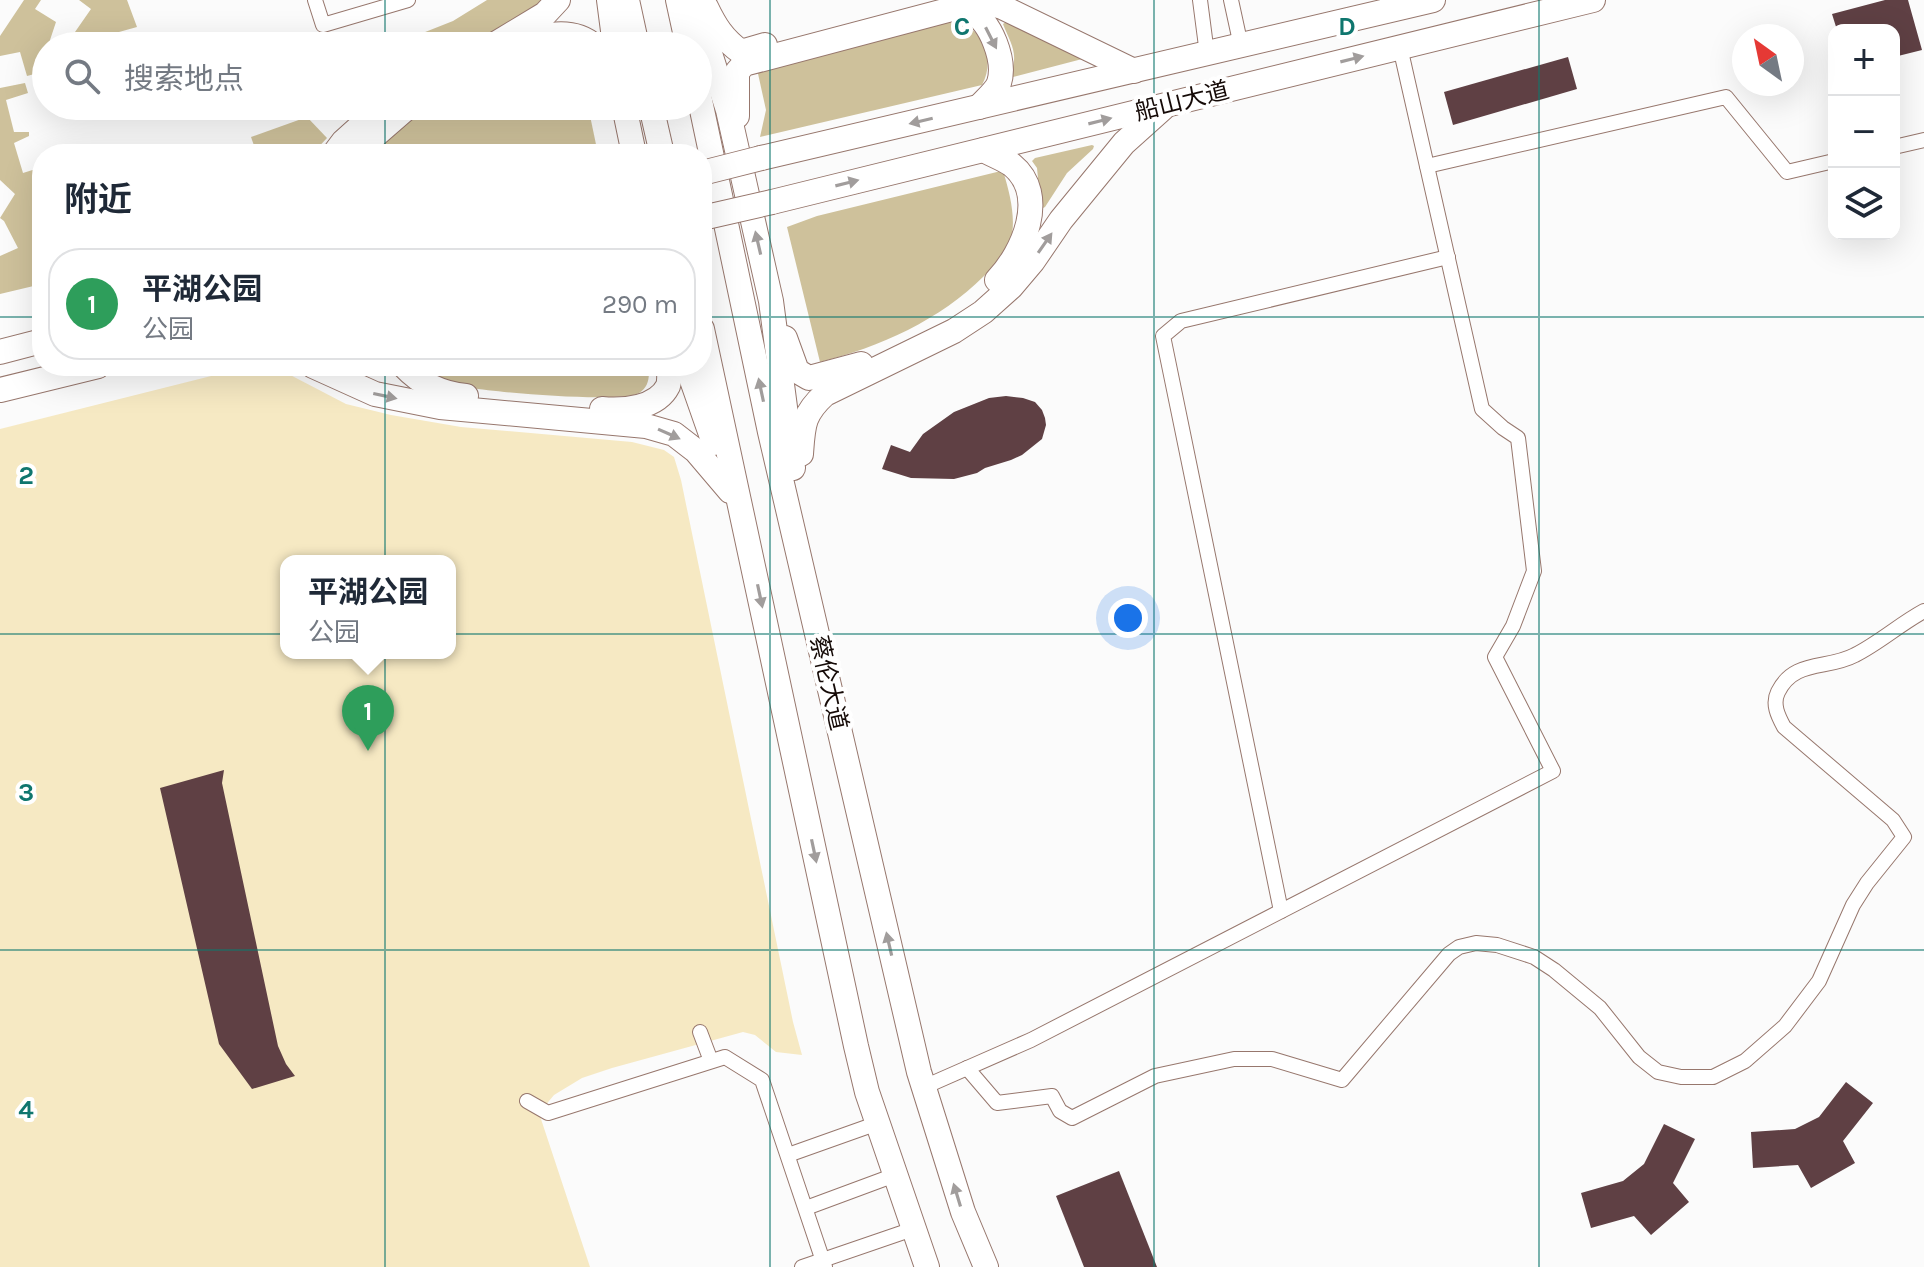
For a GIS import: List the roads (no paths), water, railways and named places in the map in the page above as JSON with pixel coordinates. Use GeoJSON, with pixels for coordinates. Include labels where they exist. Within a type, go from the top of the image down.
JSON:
{"type":"FeatureCollection","features":[{"type":"Feature","properties":{"kind":"highway"},"geometry":{"type":"LineString","coordinates":[[515,32],[545,14],[558,0]]}},
{"type":"Feature","properties":{"kind":"highway"},"geometry":{"type":"LineString","coordinates":[[609,0],[613,32]]}},
{"type":"Feature","properties":{"kind":"highway"},"geometry":{"type":"LineString","coordinates":[[627,0],[634,32]]}},
{"type":"Feature","properties":{"kind":"highway"},"geometry":{"type":"LineString","coordinates":[[678,0],[685,32]]}},
{"type":"Feature","properties":{"kind":"highway"},"geometry":{"type":"LineString","coordinates":[[693,0],[703,32]]}},
{"type":"Feature","properties":{"kind":"highway"},"geometry":{"type":"LineString","coordinates":[[702,0],[717,29],[728,43],[741,52],[933,0]]}},
{"type":"Feature","properties":{"kind":"highway"},"geometry":{"type":"LineString","coordinates":[[975,0],[1002,7],[1134,71]]}},
{"type":"Feature","properties":{"kind":"highway","name":"船山大道"},"geometry":{"type":"LineString","coordinates":[[712,170],[1433,0]]}},
{"type":"Feature","properties":{"kind":"highway","name":"船山大道"},"geometry":{"type":"LineString","coordinates":[[712,216],[1593,0]]}},
{"type":"Feature","properties":{"kind":"highway"},"geometry":{"type":"LineString","coordinates":[[737,150],[737,72],[744,64],[952,9],[968,10],[979,17],[994,40],[1000,58],[998,83],[979,107]]}},
{"type":"Feature","properties":{"kind":"highway"},"geometry":{"type":"LineString","coordinates":[[712,60],[728,110],[771,301],[809,597]]}},
{"type":"Feature","properties":{"kind":"highway"},"geometry":{"type":"LineString","coordinates":[[797,500],[803,423],[812,406],[825,394],[954,331],[983,312],[1011,287],[1033,261],[1061,220],[1124,143],[1167,105]]}},
{"type":"Feature","properties":{"kind":"highway"},"geometry":{"type":"LineString","coordinates":[[342,144],[367,120]]}},
{"type":"Feature","properties":{"kind":"highway"},"geometry":{"type":"LineString","coordinates":[[368,144],[393,120]]}},
{"type":"Feature","properties":{"kind":"highway"},"geometry":{"type":"LineString","coordinates":[[626,120],[632,144]]}},
{"type":"Feature","properties":{"kind":"highway"},"geometry":{"type":"LineString","coordinates":[[654,120],[660,144]]}},
{"type":"Feature","properties":{"kind":"highway","name":"蔡伦大道"},"geometry":{"type":"LineString","coordinates":[[704,120],[709,144]]}},
{"type":"Feature","properties":{"kind":"highway"},"geometry":{"type":"LineString","coordinates":[[771,301],[797,371],[809,378],[861,364],[945,323],[981,296],[1009,267],[1023,242],[1030,217],[1025,181],[1012,165],[984,150]]}},
{"type":"Feature","properties":{"kind":"highway","name":"蔡伦大道"},"geometry":{"type":"LineString","coordinates":[[712,158],[809,597],[924,1087],[963,1212],[986,1267]]}},
{"type":"Feature","properties":{"kind":"highway"},"geometry":{"type":"LineString","coordinates":[[0,352],[32,344]]}},
{"type":"Feature","properties":{"kind":"highway","name":"蔡伦大道"},"geometry":{"type":"LineString","coordinates":[[712,375],[867,1092],[927,1267]]}},
{"type":"Feature","properties":{"kind":"highway"},"geometry":{"type":"LineString","coordinates":[[0,390],[57,376]]}},
{"type":"Feature","properties":{"kind":"highway"},"geometry":{"type":"LineString","coordinates":[[335,376],[375,394],[440,407],[646,426],[674,434],[696,451],[730,491]]}},
{"type":"Feature","properties":{"kind":"highway"},"geometry":{"type":"LineString","coordinates":[[416,376],[425,384],[451,395],[615,410],[640,406],[659,397],[669,384],[669,376]]}},
{"type":"Feature","properties":{"kind":"highway","name":"蔡伦大道"},"geometry":{"type":"LineString","coordinates":[[690,376],[750,548]]}},
{"type":"Feature","properties":{"kind":"street"},"geometry":{"type":"LineString","coordinates":[[315,0],[323,25],[408,0]]}},
{"type":"Feature","properties":{"kind":"street"},"geometry":{"type":"LineString","coordinates":[[1200,0],[1207,54]]}},
{"type":"Feature","properties":{"kind":"street"},"geometry":{"type":"LineString","coordinates":[[1231,0],[1241,46]]}},
{"type":"Feature","properties":{"kind":"street"},"geometry":{"type":"LineString","coordinates":[[924,1087],[1031,1040],[1553,771],[1495,657],[1513,626],[1534,571],[1518,438],[1482,409],[1400,47]]}},
{"type":"Feature","properties":{"kind":"street"},"geometry":{"type":"LineString","coordinates":[[1427,166],[1726,97],[1787,172],[1828,162]]}},
{"type":"Feature","properties":{"kind":"street"},"geometry":{"type":"LineString","coordinates":[[1900,146],[1924,140]]}},
{"type":"Feature","properties":{"kind":"street"},"geometry":{"type":"LineString","coordinates":[[1281,911],[1163,336],[1181,321],[1448,257]]}},
{"type":"Feature","properties":{"kind":"street"},"geometry":{"type":"LineString","coordinates":[[967,1068],[997,1103],[1052,1096],[1060,1111],[1072,1118],[1155,1076],[1234,1059],[1272,1059],[1342,1080],[1449,954],[1459,947],[1476,943],[1497,945],[1534,957],[1554,970],[1600,1008],[1639,1057],[1658,1072],[1681,1077],[1713,1077],[1745,1061],[1785,1026],[1819,981],[1853,905],[1904,837],[1893,820],[1784,727],[1777,713],[1775,698],[1783,681],[1791,674],[1854,656],[1924,611]]}},
{"type":"Feature","properties":{"kind":"street"},"geometry":{"type":"LineString","coordinates":[[700,1032],[711,1061]]}},
{"type":"Feature","properties":{"kind":"street"},"geometry":{"type":"LineString","coordinates":[[527,1101],[548,1113],[725,1057],[762,1080],[824,1264]]}},
{"type":"Feature","properties":{"kind":"street"},"geometry":{"type":"LineString","coordinates":[[788,1155],[878,1123]]}},
{"type":"Feature","properties":{"kind":"street"},"geometry":{"type":"LineString","coordinates":[[806,1208],[895,1175]]}},
{"type":"Feature","properties":{"kind":"street"},"geometry":{"type":"LineString","coordinates":[[802,1267],[824,1264],[913,1229]]}},
{"type":"Feature","properties":{"kind":"place","name":"平湖公园"},"geometry":{"type":"Point","coordinates":[368,751]}}]}
